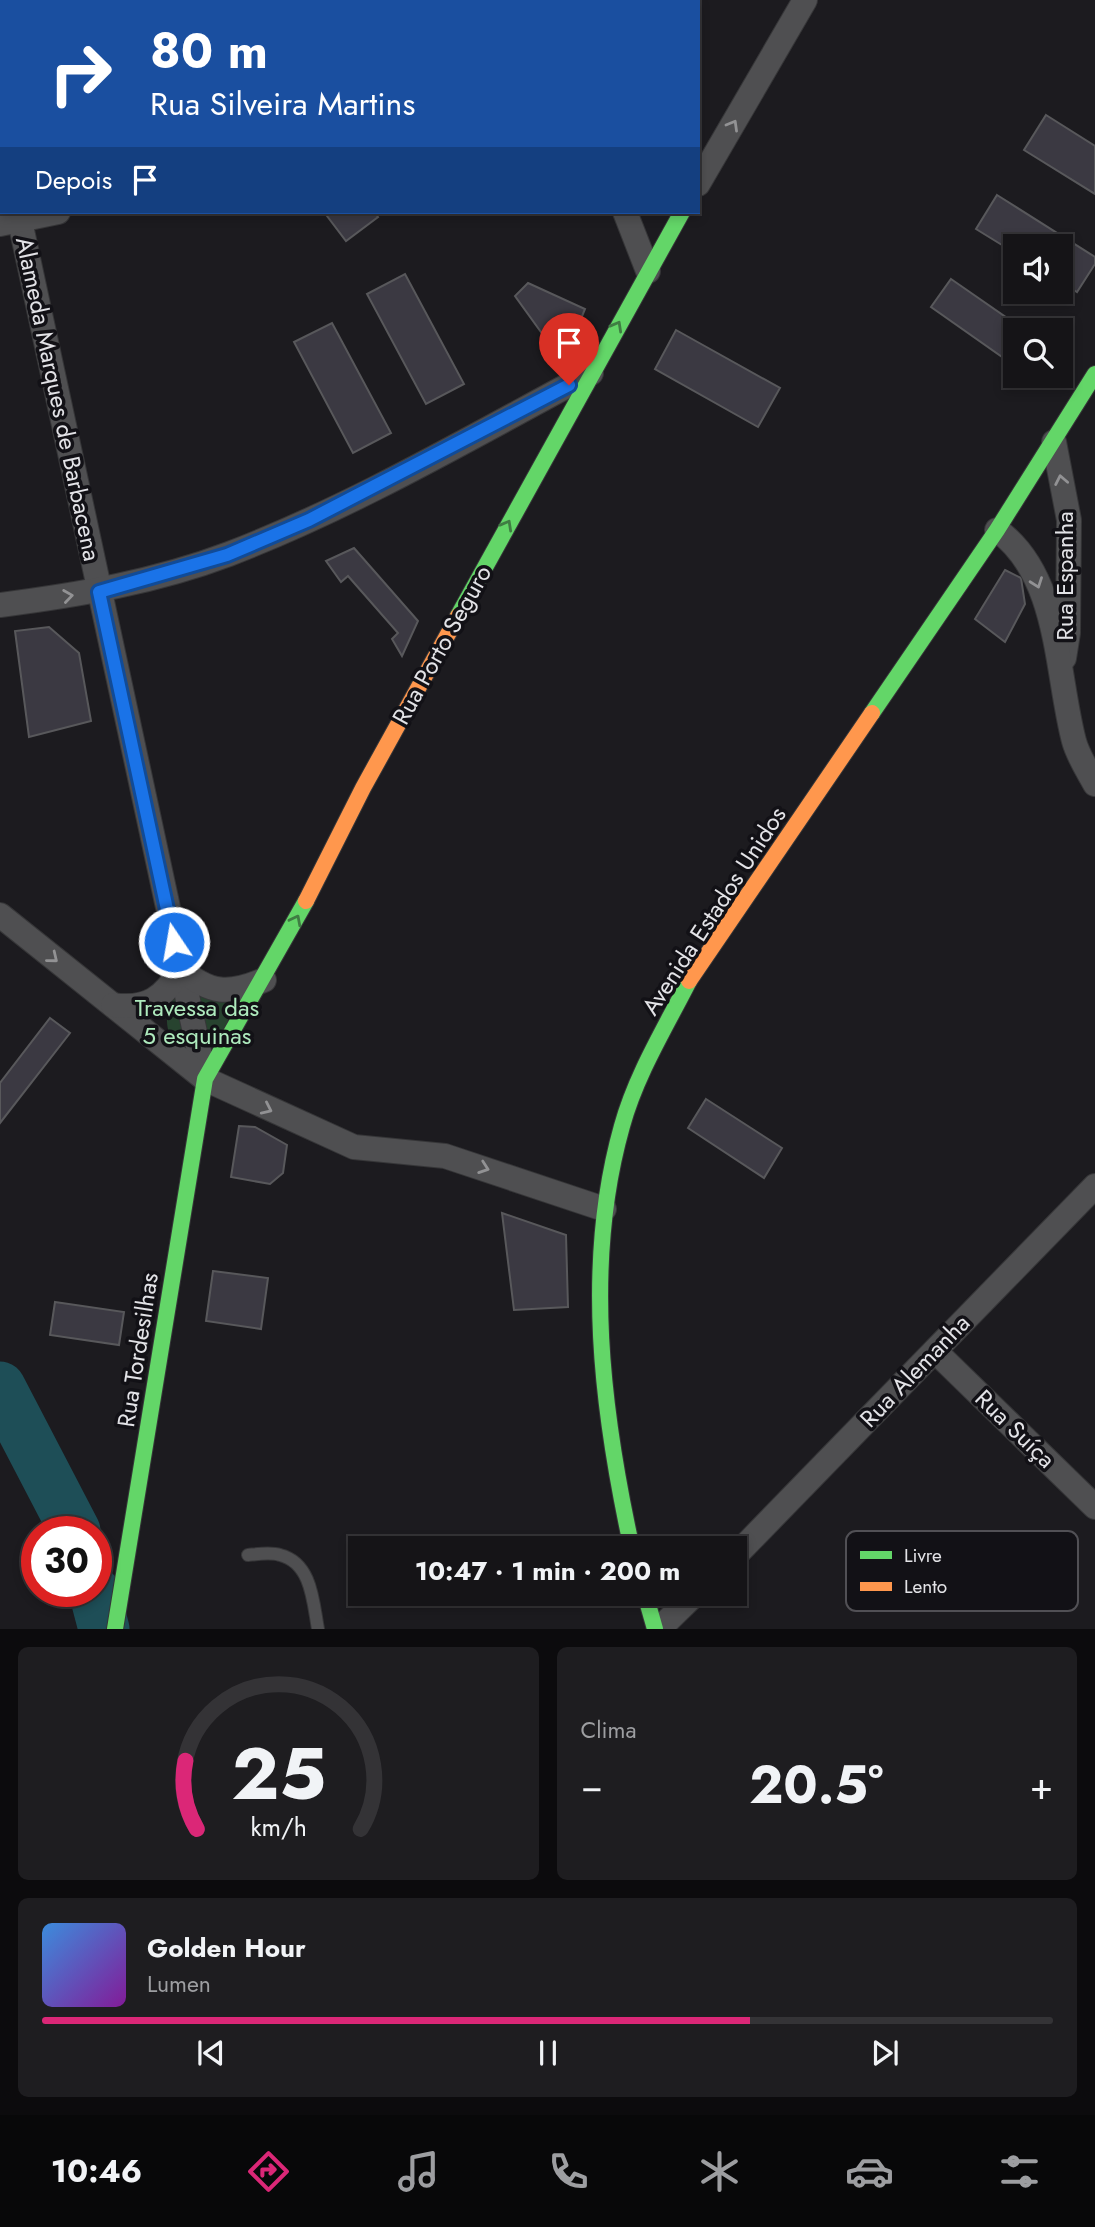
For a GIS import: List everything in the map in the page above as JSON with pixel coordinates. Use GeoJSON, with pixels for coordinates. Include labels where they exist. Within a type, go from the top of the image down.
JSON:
{"type":"FeatureCollection","features":[{"type":"Feature","properties":{"kind":"street"},"geometry":{"type":"LineString","coordinates":[[700,181],[805,0]]}},
{"type":"Feature","properties":{"kind":"street"},"geometry":{"type":"LineString","coordinates":[[13,219],[45,214]]}},
{"type":"Feature","properties":{"kind":"street"},"geometry":{"type":"LineString","coordinates":[[626,214],[648,271]]}},
{"type":"Feature","properties":{"kind":"street","name":"Rua Porto Seguro"},"geometry":{"type":"LineString","coordinates":[[205,1080],[264,980],[363,788],[681,214]]}},
{"type":"Feature","properties":{"kind":"street","name":"Alameda Marques de Barbacena"},"geometry":{"type":"LineString","coordinates":[[13,219],[99,592],[205,1080]]}},
{"type":"Feature","properties":{"kind":"street"},"geometry":{"type":"LineString","coordinates":[[0,605],[99,592],[227,555],[309,520],[591,373]]}},
{"type":"Feature","properties":{"kind":"street","name":"Avenida Estados Unidos"},"geometry":{"type":"LineString","coordinates":[[629,1536],[615,1478],[604,1384],[604,1209],[622,1126],[654,1047],[690,981],[997,530],[1095,374]]}},
{"type":"Feature","properties":{"kind":"street","name":"Rua Espanha"},"geometry":{"type":"LineString","coordinates":[[1054,442],[1069,520],[1068,633],[1063,669]]}},
{"type":"Feature","properties":{"kind":"street","name":"Rua Espanha"},"geometry":{"type":"LineString","coordinates":[[997,530],[1011,540],[1036,578],[1063,669],[1074,742],[1095,784]]}},
{"type":"Feature","properties":{"kind":"street"},"geometry":{"type":"LineString","coordinates":[[0,915],[205,1080],[354,1147],[446,1156],[604,1209]]}},
{"type":"Feature","properties":{"kind":"street"},"geometry":{"type":"LineString","coordinates":[[113,1005],[143,1006],[157,999],[165,993],[180,969],[194,980],[222,990],[231,991],[264,980]]}},
{"type":"Feature","properties":{"kind":"street","name":"Rua Tordesilhas"},"geometry":{"type":"LineString","coordinates":[[117,1622],[205,1080]]}},
{"type":"Feature","properties":{"kind":"street","name":"Rua Alemanha"},"geometry":{"type":"LineString","coordinates":[[747,1544],[1095,1186]]}},
{"type":"Feature","properties":{"kind":"street","name":"Rua Suíça"},"geometry":{"type":"LineString","coordinates":[[934,1351],[1095,1507]]}},
{"type":"Feature","properties":{"kind":"street"},"geometry":{"type":"LineString","coordinates":[[649,1606],[657,1629],[682,1606]]}},
{"type":"Feature","properties":{"kind":"lane"},"geometry":{"type":"LineString","coordinates":[[248,1555],[280,1554],[294,1561],[304,1572],[310,1587],[318,1629]]}},
{"type":"Feature","properties":{"kind":"green space","name":"Travessa das 5 esquinas"},"geometry":{"type":"Polygon","coordinates":[[[204,990],[215,994],[227,1005],[228,1019],[223,1035],[218,1044],[178,1050],[167,1025],[173,999],[204,990]]]}},
{"type":"Feature","properties":{"kind":"building"},"geometry":{"type":"Polygon","coordinates":[[[1046,115],[1095,146],[1095,194],[1024,150],[1046,115]]]}},
{"type":"Feature","properties":{"kind":"building"},"geometry":{"type":"Polygon","coordinates":[[[997,195],[1059,234],[1003,234],[1003,246],[976,229],[997,195]]]}},
{"type":"Feature","properties":{"kind":"building"},"geometry":{"type":"Polygon","coordinates":[[[326,214],[376,214],[378,217],[346,241],[326,214]]]}},
{"type":"Feature","properties":{"kind":"building"},"geometry":{"type":"Polygon","coordinates":[[[1073,243],[1095,257],[1095,264],[1077,292],[1073,289],[1073,243]]]}},
{"type":"Feature","properties":{"kind":"building"},"geometry":{"type":"Polygon","coordinates":[[[405,274],[464,384],[426,404],[367,294],[405,274]]]}},
{"type":"Feature","properties":{"kind":"building"},"geometry":{"type":"Polygon","coordinates":[[[951,279],[1007,318],[1003,318],[1003,358],[931,307],[951,279]]]}},
{"type":"Feature","properties":{"kind":"building"},"geometry":{"type":"Polygon","coordinates":[[[528,283],[585,309],[576,331],[551,346],[515,296],[528,283]]]}},
{"type":"Feature","properties":{"kind":"building"},"geometry":{"type":"Polygon","coordinates":[[[332,323],[391,433],[353,453],[294,342],[332,323]]]}},
{"type":"Feature","properties":{"kind":"building"},"geometry":{"type":"Polygon","coordinates":[[[676,330],[780,388],[758,427],[655,369],[676,330]]]}},
{"type":"Feature","properties":{"kind":"building"},"geometry":{"type":"Polygon","coordinates":[[[354,548],[418,621],[402,656],[392,639],[398,633],[348,576],[341,582],[326,561],[354,548]]]}},
{"type":"Feature","properties":{"kind":"building"},"geometry":{"type":"Polygon","coordinates":[[[1005,570],[1021,578],[1025,604],[1005,642],[975,619],[1005,570]]]}},
{"type":"Feature","properties":{"kind":"building"},"geometry":{"type":"Polygon","coordinates":[[[49,627],[79,653],[91,721],[29,737],[15,631],[49,627]]]}},
{"type":"Feature","properties":{"kind":"building"},"geometry":{"type":"Polygon","coordinates":[[[50,1018],[70,1033],[0,1123],[0,1083],[50,1018]]]}},
{"type":"Feature","properties":{"kind":"building"},"geometry":{"type":"Polygon","coordinates":[[[706,1099],[782,1148],[764,1178],[688,1128],[706,1099]]]}},
{"type":"Feature","properties":{"kind":"building"},"geometry":{"type":"Polygon","coordinates":[[[239,1126],[255,1127],[287,1145],[283,1173],[270,1184],[231,1177],[239,1126]]]}},
{"type":"Feature","properties":{"kind":"building"},"geometry":{"type":"Polygon","coordinates":[[[502,1213],[566,1235],[568,1307],[514,1310],[502,1213]]]}},
{"type":"Feature","properties":{"kind":"building"},"geometry":{"type":"Polygon","coordinates":[[[213,1271],[268,1278],[261,1329],[206,1321],[213,1271]]]}},
{"type":"Feature","properties":{"kind":"building"},"geometry":{"type":"Polygon","coordinates":[[[55,1302],[124,1312],[119,1345],[50,1335],[55,1302]]]}},
{"type":"Feature","properties":{"kind":"waterway"},"geometry":{"type":"LineString","coordinates":[[0,1387],[67,1516]]}},
{"type":"Feature","properties":{"kind":"waterway"},"geometry":{"type":"LineString","coordinates":[[98,1607],[104,1629]]}},
{"type":"Feature","properties":{"kind":"traffic: fast"},"geometry":{"type":"LineString","coordinates":[[458,616],[681,214]]}},
{"type":"Feature","properties":{"kind":"traffic: fast"},"geometry":{"type":"LineString","coordinates":[[872,713],[997,530],[1095,374]]}},
{"type":"Feature","properties":{"kind":"traffic: fast"},"geometry":{"type":"LineString","coordinates":[[115,1629],[205,1079],[306,901]]}},
{"type":"Feature","properties":{"kind":"traffic: fast"},"geometry":{"type":"LineString","coordinates":[[629,1536],[605,1391],[600,1284],[603,1231],[610,1178],[628,1107],[652,1052],[689,981]]}},
{"type":"Feature","properties":{"kind":"traffic: fast"},"geometry":{"type":"LineString","coordinates":[[648,1606],[655,1629]]}},
{"type":"Feature","properties":{"kind":"traffic: slow"},"geometry":{"type":"LineString","coordinates":[[306,901],[363,788],[458,616]]}},
{"type":"Feature","properties":{"kind":"traffic: slow"},"geometry":{"type":"LineString","coordinates":[[689,981],[872,713]]}},
{"type":"Feature","properties":{"kind":"route"},"geometry":{"type":"LineString","coordinates":[[174,942],[99,592],[227,555],[309,520],[569,385]]}}]}
